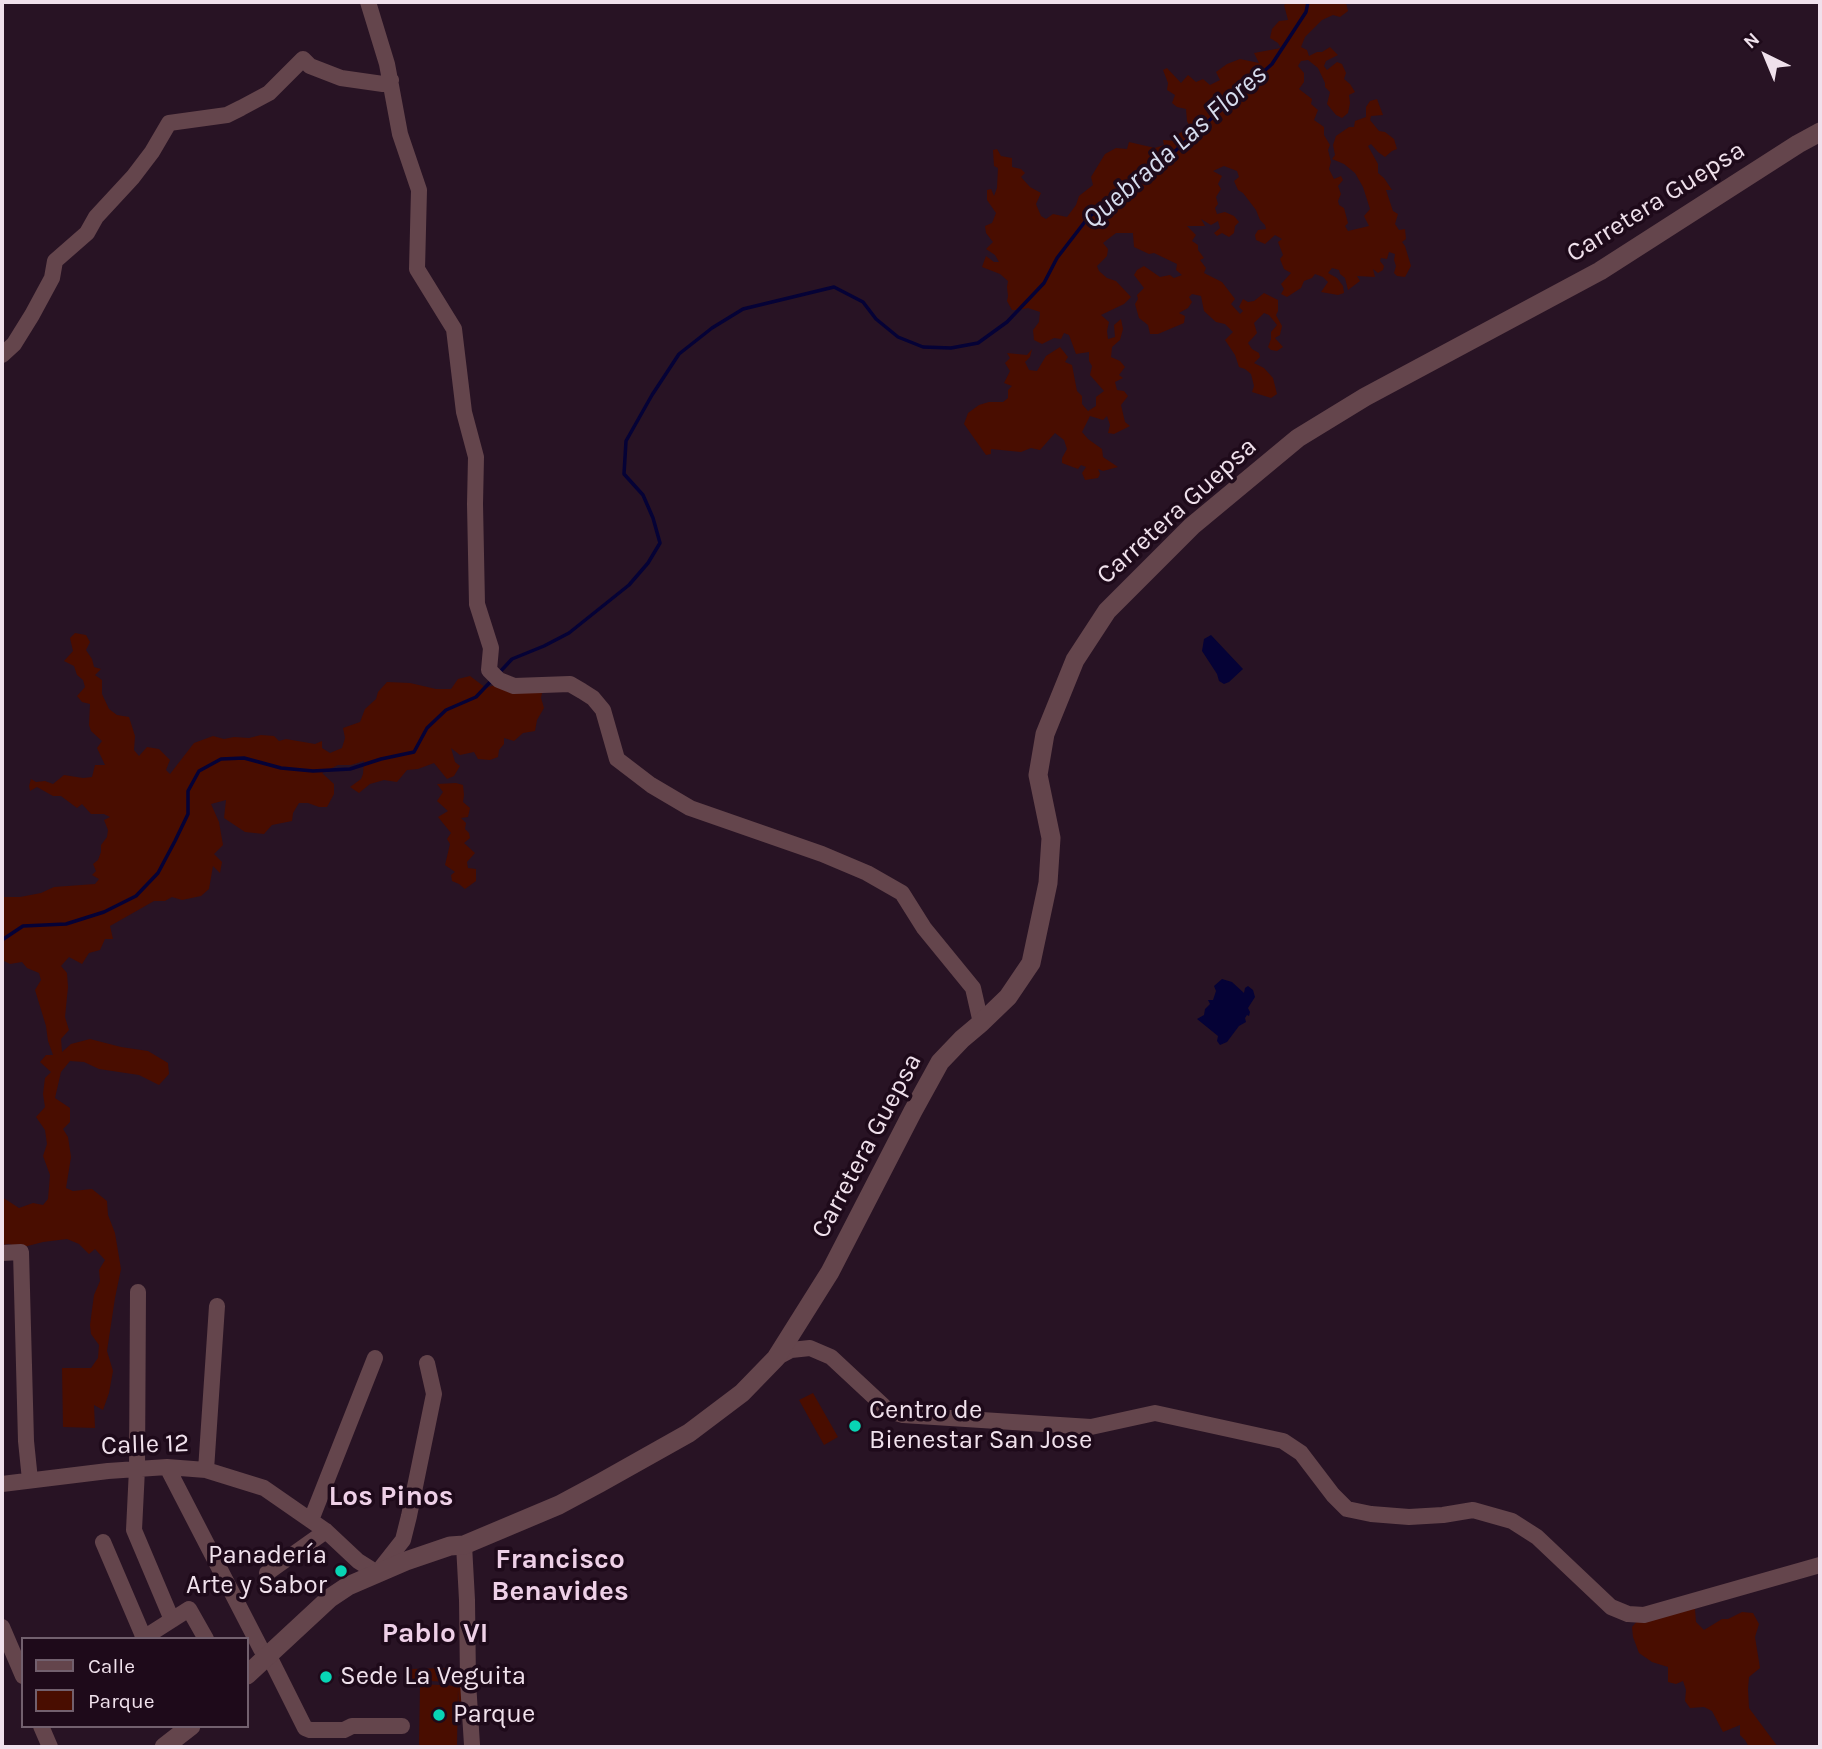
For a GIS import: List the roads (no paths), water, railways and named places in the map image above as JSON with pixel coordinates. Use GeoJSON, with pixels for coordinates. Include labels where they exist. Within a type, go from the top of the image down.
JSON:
{"type":"FeatureCollection","features":[{"type":"Feature","properties":{"kind":"street"},"geometry":{"type":"LineString","coordinates":[[368,2],[391,80],[400,134],[419,190],[417,270],[454,330],[464,412],[476,457],[477,604],[491,648],[494,675],[514,686],[570,684],[593,698],[603,710],[617,759],[651,785],[690,808],[822,854],[867,873],[902,893],[924,928],[973,988],[981,1023]]}},
{"type":"Feature","properties":{"kind":"street"},"geometry":{"type":"LineString","coordinates":[[2,355],[15,344],[33,315],[52,278],[55,261],[87,233],[96,217],[152,152],[169,123],[227,115],[269,93],[303,60],[310,66],[341,78],[383,84],[391,80]]}},
{"type":"Feature","properties":{"kind":"street","name":"Carretera Guepsa"},"geometry":{"type":"LineString","coordinates":[[464,1545],[559,1505],[689,1433],[742,1392],[776,1358],[830,1272],[940,1062],[1008,997],[1031,963],[1048,883],[1051,838],[1038,775],[1045,734],[1075,660],[1107,611],[1192,526],[1298,438],[1365,397],[1600,271],[1820,132]]}},
{"type":"Feature","properties":{"kind":"street"},"geometry":{"type":"LineString","coordinates":[[2,1253],[21,1252],[30,1480]]}},
{"type":"Feature","properties":{"kind":"street"},"geometry":{"type":"LineString","coordinates":[[138,1292],[134,1530],[172,1620]]}},
{"type":"Feature","properties":{"kind":"street"},"geometry":{"type":"LineString","coordinates":[[206,1470],[217,1306]]}},
{"type":"Feature","properties":{"kind":"street"},"geometry":{"type":"LineString","coordinates":[[776,1358],[791,1350],[810,1348],[831,1357],[889,1411],[903,1415],[1091,1427],[1155,1413],[1283,1441],[1301,1453],[1347,1509],[1409,1517],[1473,1510],[1512,1521],[1537,1537],[1592,1586],[1611,1607],[1628,1614],[1644,1615],[1820,1565]]}},
{"type":"Feature","properties":{"kind":"street"},"geometry":{"type":"LineString","coordinates":[[311,1520],[375,1358]]}},
{"type":"Feature","properties":{"kind":"street"},"geometry":{"type":"LineString","coordinates":[[377,1573],[402,1540],[409,1516],[433,1394],[427,1363]]}},
{"type":"Feature","properties":{"kind":"street"},"geometry":{"type":"LineString","coordinates":[[167,1467],[305,1728],[344,1730],[352,1726],[402,1726]]}},
{"type":"Feature","properties":{"kind":"street","name":"Calle 12"},"geometry":{"type":"LineString","coordinates":[[2,1483],[167,1467],[206,1470],[264,1488],[326,1531],[358,1561],[377,1573]]}},
{"type":"Feature","properties":{"kind":"street"},"geometry":{"type":"LineString","coordinates":[[267,1573],[326,1531]]}},
{"type":"Feature","properties":{"kind":"street"},"geometry":{"type":"LineString","coordinates":[[103,1542],[143,1637]]}},
{"type":"Feature","properties":{"kind":"street"},"geometry":{"type":"LineString","coordinates":[[248,1674],[330,1598],[348,1586],[450,1546],[464,1545],[472,1745]]}},
{"type":"Feature","properties":{"kind":"street"},"geometry":{"type":"LineString","coordinates":[[145,1637],[189,1609],[205,1637]]}},
{"type":"Feature","properties":{"kind":"street"},"geometry":{"type":"LineString","coordinates":[[2,1627],[21,1671]]}},
{"type":"Feature","properties":{"kind":"street"},"geometry":{"type":"LineString","coordinates":[[42,1728],[50,1747]]}},
{"type":"Feature","properties":{"kind":"street"},"geometry":{"type":"LineString","coordinates":[[164,1747],[188,1728]]}},
{"type":"Feature","properties":{"kind":"waterway","name":"Quebrada Las Flores"},"geometry":{"type":"LineString","coordinates":[[498,674],[512,659],[569,633],[629,585],[648,563],[660,543],[643,495],[624,474],[626,441],[679,354],[712,328],[743,309],[834,287],[863,302],[876,319],[898,337],[923,347],[951,348],[978,343],[1007,322],[1044,283],[1057,258],[1087,219],[1119,191],[1144,179],[1272,64],[1306,12],[1308,2]]}},
{"type":"Feature","properties":{"kind":"waterway","name":"Quebrada Las Flores"},"geometry":{"type":"LineString","coordinates":[[2,940],[23,926],[66,924],[104,912],[136,896],[158,873],[175,841],[188,814],[188,791],[199,771],[221,759],[244,758],[281,768],[313,771],[350,769],[414,752],[427,728],[446,710],[476,697],[493,679]]}},
{"type":"Feature","properties":{"kind":"place","name":"Centro de Bienestar San Jose"},"geometry":{"type":"Point","coordinates":[855,1426]}},
{"type":"Feature","properties":{"kind":"place","name":"Panadería Arte y Sabor"},"geometry":{"type":"Point","coordinates":[341,1571]}},
{"type":"Feature","properties":{"kind":"place","name":"Sede La Veguita"},"geometry":{"type":"Point","coordinates":[326,1677]}},
{"type":"Feature","properties":{"kind":"place","name":"Parque"},"geometry":{"type":"Point","coordinates":[439,1715]}},
{"type":"Feature","properties":{"kind":"district","name":"Los Pinos"},"geometry":{"type":"Point","coordinates":[391,1497]}},
{"type":"Feature","properties":{"kind":"district","name":"Francisco Benavides"},"geometry":{"type":"Point","coordinates":[560,1576]}},
{"type":"Feature","properties":{"kind":"district","name":"Pablo VI"},"geometry":{"type":"Point","coordinates":[435,1634]}}]}
